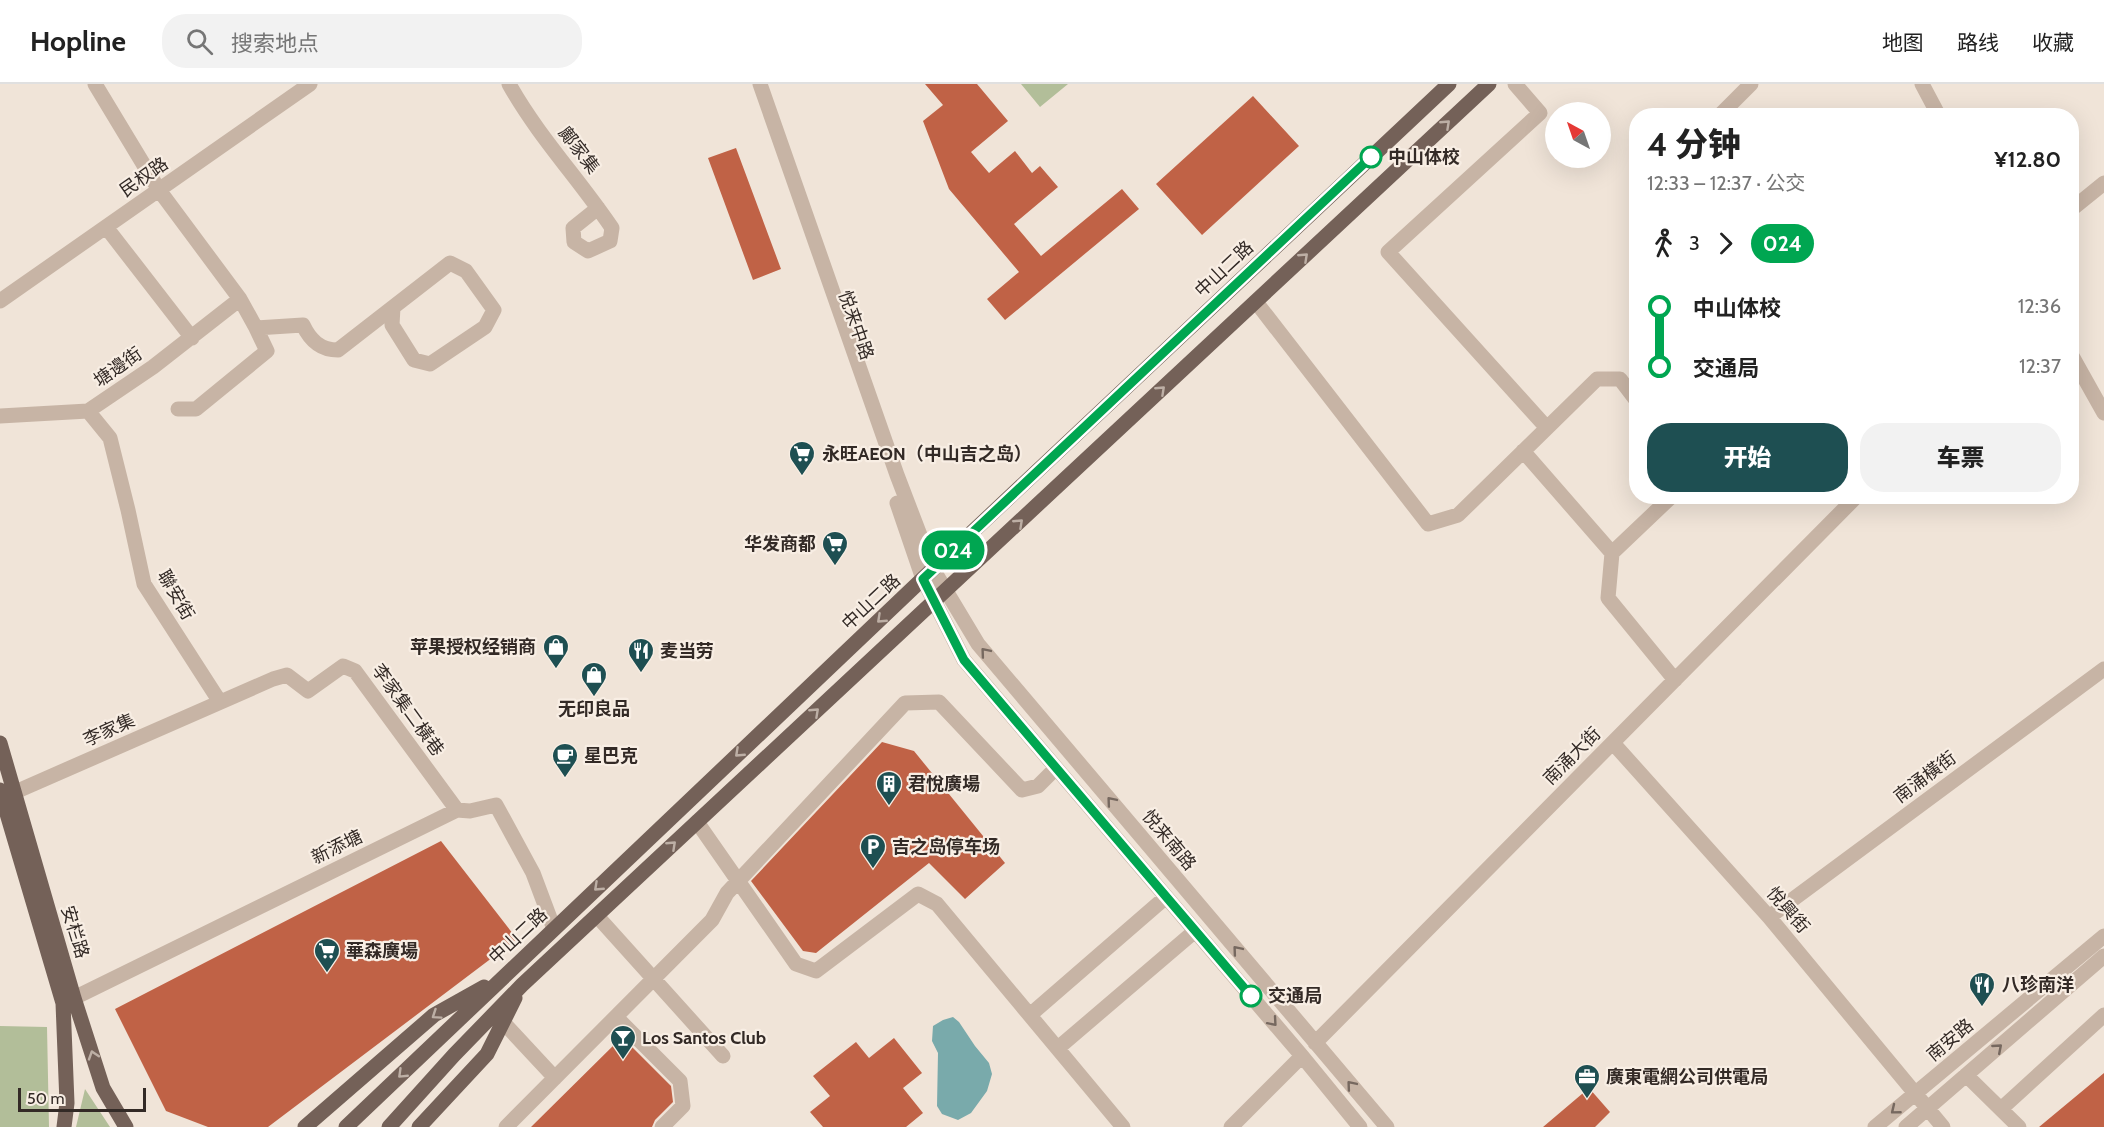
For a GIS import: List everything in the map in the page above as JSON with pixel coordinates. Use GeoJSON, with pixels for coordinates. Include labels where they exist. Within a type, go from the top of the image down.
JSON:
{"type":"FeatureCollection","features":[{"type":"Feature","properties":{"kind":"main road","name":"中山二路"},"geometry":{"type":"LineString","coordinates":[[347,1126],[928,574],[1449,84]]}},
{"type":"Feature","properties":{"kind":"main road"},"geometry":{"type":"LineString","coordinates":[[388,1127],[522,985],[1489,84]]}},
{"type":"Feature","properties":{"kind":"main road","name":"安栏路"},"geometry":{"type":"LineString","coordinates":[[0,743],[4,795],[63,1004],[67,1103],[64,1127]]}},
{"type":"Feature","properties":{"kind":"main road","name":"安栏路"},"geometry":{"type":"LineString","coordinates":[[4,795],[103,1088],[126,1127]]}},
{"type":"Feature","properties":{"kind":"main road"},"geometry":{"type":"LineString","coordinates":[[305,1127],[434,1015],[505,975]]}},
{"type":"Feature","properties":{"kind":"main road"},"geometry":{"type":"LineString","coordinates":[[419,1127],[487,1054],[522,985]]}},
{"type":"Feature","properties":{"kind":"street"},"geometry":{"type":"LineString","coordinates":[[95,84],[159,190],[240,299],[267,351],[196,409],[178,409]]}},
{"type":"Feature","properties":{"kind":"street","name":"民权路"},"geometry":{"type":"LineString","coordinates":[[0,301],[310,84]]}},
{"type":"Feature","properties":{"kind":"street","name":"鄺家集"},"geometry":{"type":"LineString","coordinates":[[510,84],[524,111],[598,208],[612,228],[610,241],[588,251],[574,242],[573,228],[598,208]]}},
{"type":"Feature","properties":{"kind":"street","name":"悦来中路"},"geometry":{"type":"LineString","coordinates":[[752,84],[928,574]]}},
{"type":"Feature","properties":{"kind":"street","name":"悦来中路"},"geometry":{"type":"LineString","coordinates":[[760,84],[897,475],[928,574]]}},
{"type":"Feature","properties":{"kind":"street"},"geometry":{"type":"LineString","coordinates":[[1515,84],[1540,113],[1388,252],[1547,428]]}},
{"type":"Feature","properties":{"kind":"street"},"geometry":{"type":"LineString","coordinates":[[1727,108],[1751,84]]}},
{"type":"Feature","properties":{"kind":"street"},"geometry":{"type":"LineString","coordinates":[[1922,84],[1935,108]]}},
{"type":"Feature","properties":{"kind":"street"},"geometry":{"type":"LineString","coordinates":[[2079,203],[2104,183]]}},
{"type":"Feature","properties":{"kind":"street"},"geometry":{"type":"LineString","coordinates":[[106,227],[192,338]]}},
{"type":"Feature","properties":{"kind":"street"},"geometry":{"type":"LineString","coordinates":[[256,328],[303,325],[309,338],[327,350],[338,350],[450,263],[466,271],[494,310],[485,327],[430,364],[414,360],[392,325],[393,308]]}},
{"type":"Feature","properties":{"kind":"street","name":"塘邊街"},"geometry":{"type":"LineString","coordinates":[[0,416],[88,411],[192,338],[240,299]]}},
{"type":"Feature","properties":{"kind":"street"},"geometry":{"type":"LineString","coordinates":[[1256,302],[1428,524],[1458,515],[1597,379],[1620,379],[1629,391]]}},
{"type":"Feature","properties":{"kind":"street"},"geometry":{"type":"LineString","coordinates":[[2079,368],[2104,413]]}},
{"type":"Feature","properties":{"kind":"street","name":"聯安街"},"geometry":{"type":"LineString","coordinates":[[88,411],[110,438],[144,584],[220,702]]}},
{"type":"Feature","properties":{"kind":"street"},"geometry":{"type":"LineString","coordinates":[[1524,451],[1612,553]]}},
{"type":"Feature","properties":{"kind":"street"},"geometry":{"type":"LineString","coordinates":[[1664,504],[1612,553],[1608,598],[1675,680]]}},
{"type":"Feature","properties":{"kind":"street","name":"南涌大街"},"geometry":{"type":"LineString","coordinates":[[1315,1043],[1849,504]]}},
{"type":"Feature","properties":{"kind":"street","name":"悦来南路"},"geometry":{"type":"LineString","coordinates":[[928,574],[940,596],[964,660],[1360,1127]]}},
{"type":"Feature","properties":{"kind":"street","name":"悦来南路"},"geometry":{"type":"LineString","coordinates":[[940,596],[978,644],[1387,1127]]}},
{"type":"Feature","properties":{"kind":"street","name":"李家集二橫巷"},"geometry":{"type":"LineString","coordinates":[[220,702],[287,675],[308,691],[343,666],[355,671],[457,810]]}},
{"type":"Feature","properties":{"kind":"street","name":"南涌橫街"},"geometry":{"type":"LineString","coordinates":[[1768,917],[2104,669]]}},
{"type":"Feature","properties":{"kind":"street","name":"李家集"},"geometry":{"type":"LineString","coordinates":[[4,795],[220,702]]}},
{"type":"Feature","properties":{"kind":"street"},"geometry":{"type":"LineString","coordinates":[[506,1127],[712,920],[727,893],[905,703],[939,702],[1022,790],[1038,786],[1056,768]]}},
{"type":"Feature","properties":{"kind":"street","name":"悅興街"},"geometry":{"type":"LineString","coordinates":[[1613,743],[1768,917],[1943,1127]]}},
{"type":"Feature","properties":{"kind":"street","name":"新添塘"},"geometry":{"type":"LineString","coordinates":[[74,998],[457,810],[470,811],[496,805],[533,873],[554,929]]}},
{"type":"Feature","properties":{"kind":"street"},"geometry":{"type":"LineString","coordinates":[[697,822],[796,964],[816,971],[918,894],[937,904],[1123,1127]]}},
{"type":"Feature","properties":{"kind":"street"},"geometry":{"type":"LineString","coordinates":[[1030,1015],[1166,897]]}},
{"type":"Feature","properties":{"kind":"street"},"geometry":{"type":"LineString","coordinates":[[597,916],[723,1056]]}},
{"type":"Feature","properties":{"kind":"street"},"geometry":{"type":"LineString","coordinates":[[1058,1048],[1195,931]]}},
{"type":"Feature","properties":{"kind":"street","name":"南安路"},"geometry":{"type":"LineString","coordinates":[[1875,1127],[2104,936]]}},
{"type":"Feature","properties":{"kind":"street","name":"南安路"},"geometry":{"type":"LineString","coordinates":[[1906,1127],[2104,956]]}},
{"type":"Feature","properties":{"kind":"street"},"geometry":{"type":"LineString","coordinates":[[2001,1109],[2104,1015]]}},
{"type":"Feature","properties":{"kind":"street"},"geometry":{"type":"LineString","coordinates":[[616,1017],[680,1081],[682,1106],[662,1127]]}},
{"type":"Feature","properties":{"kind":"street"},"geometry":{"type":"LineString","coordinates":[[503,1022],[555,1078]]}},
{"type":"Feature","properties":{"kind":"street"},"geometry":{"type":"LineString","coordinates":[[1231,1127],[1302,1056]]}},
{"type":"Feature","properties":{"kind":"street"},"geometry":{"type":"LineString","coordinates":[[1966,1075],[2019,1127]]}},
{"type":"Feature","properties":{"kind":"green space"},"geometry":{"type":"Polygon","coordinates":[[[1021,84],[1068,84],[1040,107],[1021,84]]]}},
{"type":"Feature","properties":{"kind":"green space"},"geometry":{"type":"Polygon","coordinates":[[[0,1026],[47,1027],[49,1127],[0,1127],[0,1026]]]}},
{"type":"Feature","properties":{"kind":"green space"},"geometry":{"type":"Polygon","coordinates":[[[85,1089],[110,1127],[76,1127],[85,1089]]]}},
{"type":"Feature","properties":{"kind":"water"},"geometry":{"type":"Polygon","coordinates":[[[953,1017],[989,1063],[992,1074],[987,1091],[971,1113],[958,1120],[942,1114],[937,1106],[938,1053],[932,1041],[933,1026],[953,1017]]]}},
{"type":"Feature","properties":{"kind":"building"},"geometry":{"type":"Polygon","coordinates":[[[925,84],[977,84],[1008,121],[971,152],[989,173],[1015,151],[1032,173],[1040,166],[1058,187],[1014,224],[1041,256],[1122,189],[1139,209],[1005,320],[987,299],[1019,272],[949,189],[923,121],[943,105],[925,84]]]}},
{"type":"Feature","properties":{"kind":"building"},"geometry":{"type":"Polygon","coordinates":[[[1253,96],[1299,146],[1202,235],[1156,184],[1253,96]]]}},
{"type":"Feature","properties":{"kind":"building"},"geometry":{"type":"Polygon","coordinates":[[[736,148],[781,269],[753,280],[708,158],[736,148]]]}},
{"type":"Feature","properties":{"kind":"building","name":"君悅廣場"},"geometry":{"type":"Polygon","coordinates":[[[882,742],[914,751],[1005,863],[965,899],[929,863],[816,953],[803,951],[751,881],[882,742]]]}},
{"type":"Feature","properties":{"kind":"building","name":"華森廣場"},"geometry":{"type":"Polygon","coordinates":[[[441,841],[517,939],[268,1127],[208,1127],[166,1111],[115,1009],[441,841]]]}},
{"type":"Feature","properties":{"kind":"building","name":"Los Santos Club"},"geometry":{"type":"Polygon","coordinates":[[[622,1037],[671,1086],[673,1102],[655,1120],[652,1127],[531,1127],[622,1037]]]}},
{"type":"Feature","properties":{"kind":"building"},"geometry":{"type":"Polygon","coordinates":[[[894,1038],[922,1073],[903,1088],[923,1113],[906,1127],[823,1127],[810,1112],[830,1096],[813,1076],[856,1042],[869,1058],[894,1038]]]}},
{"type":"Feature","properties":{"kind":"building"},"geometry":{"type":"Polygon","coordinates":[[[2104,1073],[2104,1127],[2039,1127],[2104,1073]]]}},
{"type":"Feature","properties":{"kind":"building","name":"廣東電網公司供電局"},"geometry":{"type":"Polygon","coordinates":[[[1589,1088],[1610,1112],[1595,1127],[1543,1127],[1589,1088]]]}},
{"type":"Feature","properties":{"kind":"bus line","name":"024"},"geometry":{"type":"LineString","coordinates":[[1251,996],[964,660],[923,579],[1371,157]]}},
{"type":"Feature","properties":{"kind":"place","name":"中山体校"},"geometry":{"type":"Point","coordinates":[1371,157]}},
{"type":"Feature","properties":{"kind":"place","name":"永旺AEON（中山吉之岛）"},"geometry":{"type":"Point","coordinates":[802,477]}},
{"type":"Feature","properties":{"kind":"place","name":"华发商都"},"geometry":{"type":"Point","coordinates":[835,567]}},
{"type":"Feature","properties":{"kind":"place","name":"苹果授权经销商"},"geometry":{"type":"Point","coordinates":[556,670]}},
{"type":"Feature","properties":{"kind":"place","name":"麦当劳"},"geometry":{"type":"Point","coordinates":[641,674]}},
{"type":"Feature","properties":{"kind":"place","name":"无印良品"},"geometry":{"type":"Point","coordinates":[594,698]}},
{"type":"Feature","properties":{"kind":"place","name":"星巴克"},"geometry":{"type":"Point","coordinates":[565,779]}},
{"type":"Feature","properties":{"kind":"place","name":"君悅廣場"},"geometry":{"type":"Point","coordinates":[889,807]}},
{"type":"Feature","properties":{"kind":"place","name":"吉之岛停车场"},"geometry":{"type":"Point","coordinates":[873,870]}},
{"type":"Feature","properties":{"kind":"place","name":"華森廣場"},"geometry":{"type":"Point","coordinates":[327,974]}},
{"type":"Feature","properties":{"kind":"place","name":"交通局"},"geometry":{"type":"Point","coordinates":[1251,996]}},
{"type":"Feature","properties":{"kind":"place","name":"八珍南洋"},"geometry":{"type":"Point","coordinates":[1982,1008]}},
{"type":"Feature","properties":{"kind":"place","name":"Los Santos Club"},"geometry":{"type":"Point","coordinates":[623,1061]}},
{"type":"Feature","properties":{"kind":"place","name":"廣東電網公司供電局"},"geometry":{"type":"Point","coordinates":[1587,1100]}}]}
